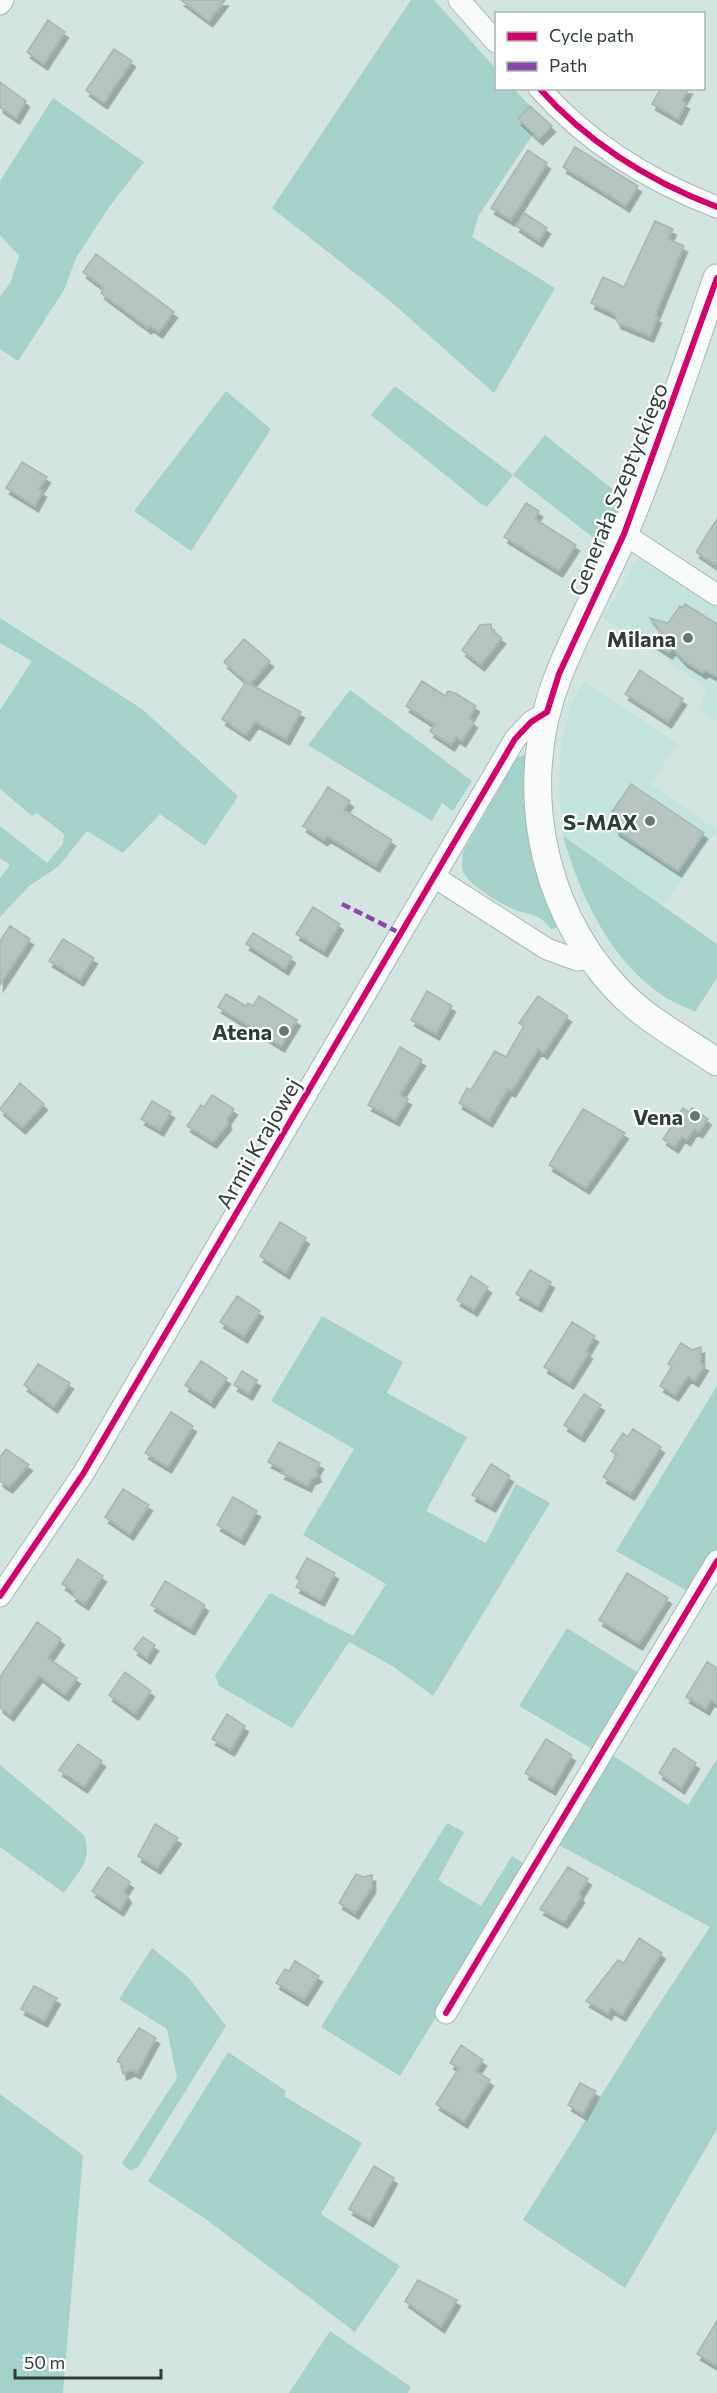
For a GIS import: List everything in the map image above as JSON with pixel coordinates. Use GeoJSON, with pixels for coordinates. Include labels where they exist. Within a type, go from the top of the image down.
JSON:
{"type":"FeatureCollection","features":[{"type":"Feature","properties":{"kind":"main road","name":"Generała Szeptyckiego"},"geometry":{"type":"LineString","coordinates":[[717,278],[624,534],[559,674],[547,712],[537,777],[539,828],[562,905],[591,958],[616,988],[642,1011],[717,1062]]}},
{"type":"Feature","properties":{"kind":"street"},"geometry":{"type":"LineString","coordinates":[[0,4],[3,0]]}},
{"type":"Feature","properties":{"kind":"street"},"geometry":{"type":"LineString","coordinates":[[459,0],[495,41]]}},
{"type":"Feature","properties":{"kind":"street"},"geometry":{"type":"LineString","coordinates":[[541,90],[573,124],[601,146],[679,191],[717,207]]}},
{"type":"Feature","properties":{"kind":"street"},"geometry":{"type":"LineString","coordinates":[[624,534],[717,595]]}},
{"type":"Feature","properties":{"kind":"street","name":"Armii Krajowej"},"geometry":{"type":"LineString","coordinates":[[0,1596],[83,1474],[435,878],[514,739],[531,722],[547,712]]}},
{"type":"Feature","properties":{"kind":"street"},"geometry":{"type":"LineString","coordinates":[[435,878],[547,949],[577,960],[591,958]]}},
{"type":"Feature","properties":{"kind":"street"},"geometry":{"type":"LineString","coordinates":[[446,2013],[717,1561]]}},
{"type":"Feature","properties":{"kind":"shaded area"},"geometry":{"type":"Polygon","coordinates":[[[411,0],[434,0],[495,68],[495,90],[515,90],[530,106],[518,120],[533,134],[479,215],[472,237],[555,288],[494,393],[389,300],[272,208],[411,0]]]}},
{"type":"Feature","properties":{"kind":"shaded area"},"geometry":{"type":"Polygon","coordinates":[[[53,98],[144,162],[109,207],[76,258],[64,290],[18,361],[0,349],[0,297],[11,281],[19,256],[0,235],[0,181],[53,98]]]}},
{"type":"Feature","properties":{"kind":"shaded area"},"geometry":{"type":"Polygon","coordinates":[[[395,386],[513,475],[487,507],[371,415],[395,386]]]}},
{"type":"Feature","properties":{"kind":"shaded area"},"geometry":{"type":"Polygon","coordinates":[[[226,391],[271,429],[191,551],[134,511],[226,391]]]}},
{"type":"Feature","properties":{"kind":"shaded area"},"geometry":{"type":"Polygon","coordinates":[[[545,435],[616,492],[622,488],[624,504],[604,546],[513,475],[545,435]]]}},
{"type":"Feature","properties":{"kind":"shaded area"},"geometry":{"type":"Polygon","coordinates":[[[639,555],[717,605],[717,721],[698,709],[708,688],[603,618],[639,555]]]}},
{"type":"Feature","properties":{"kind":"shaded area"},"geometry":{"type":"Polygon","coordinates":[[[0,618],[142,709],[238,796],[205,846],[160,814],[123,853],[87,831],[58,867],[29,886],[0,917],[0,878],[10,865],[0,858],[0,826],[47,863],[63,844],[64,834],[37,813],[32,816],[0,789],[0,710],[32,661],[0,643],[0,618]]]}},
{"type":"Feature","properties":{"kind":"shaded area"},"geometry":{"type":"Polygon","coordinates":[[[584,681],[677,744],[651,784],[717,830],[663,906],[563,836],[559,790],[560,754],[569,709],[584,681]]]}},
{"type":"Feature","properties":{"kind":"shaded area"},"geometry":{"type":"Polygon","coordinates":[[[350,690],[472,781],[453,811],[442,803],[432,821],[308,745],[350,690]]]}},
{"type":"Feature","properties":{"kind":"shaded area"},"geometry":{"type":"Polygon","coordinates":[[[525,755],[558,921],[556,928],[551,929],[538,917],[515,910],[485,893],[471,882],[462,869],[463,852],[517,757],[525,755]]]}},
{"type":"Feature","properties":{"kind":"shaded area"},"geometry":{"type":"Polygon","coordinates":[[[563,836],[717,944],[717,978],[695,1012],[666,997],[643,980],[612,944],[599,924],[578,881],[563,836]]]}},
{"type":"Feature","properties":{"kind":"shaded area"},"geometry":{"type":"Polygon","coordinates":[[[322,1316],[403,1362],[387,1393],[467,1437],[426,1511],[486,1543],[516,1484],[550,1503],[433,1696],[394,1667],[349,1642],[292,1728],[219,1686],[215,1675],[270,1593],[353,1636],[386,1584],[303,1535],[354,1449],[271,1401],[322,1316]]]}},
{"type":"Feature","properties":{"kind":"shaded area"},"geometry":{"type":"Polygon","coordinates":[[[717,1386],[717,1550],[691,1593],[616,1551],[717,1386]]]}},
{"type":"Feature","properties":{"kind":"shaded area"},"geometry":{"type":"Polygon","coordinates":[[[567,1628],[642,1675],[594,1750],[519,1706],[567,1628]]]}},
{"type":"Feature","properties":{"kind":"shaded area"},"geometry":{"type":"Polygon","coordinates":[[[612,1755],[688,1805],[717,1759],[717,2129],[625,2288],[523,2220],[644,2027],[710,1927],[559,1845],[612,1755]]]}},
{"type":"Feature","properties":{"kind":"shaded area"},"geometry":{"type":"Polygon","coordinates":[[[0,1765],[84,1835],[87,1852],[83,1866],[64,1893],[0,1847],[0,1765]]]}},
{"type":"Feature","properties":{"kind":"shaded area"},"geometry":{"type":"Polygon","coordinates":[[[447,1823],[464,1832],[438,1880],[481,1906],[512,1856],[528,1866],[400,2076],[321,2027],[447,1823]]]}},
{"type":"Feature","properties":{"kind":"shaded area"},"geometry":{"type":"Polygon","coordinates":[[[152,1948],[189,1978],[226,2026],[138,2167],[130,2171],[122,2163],[177,2078],[167,2029],[119,1999],[152,1948]]]}},
{"type":"Feature","properties":{"kind":"shaded area"},"geometry":{"type":"Polygon","coordinates":[[[228,2052],[286,2091],[284,2096],[362,2143],[321,2214],[400,2266],[355,2332],[207,2220],[148,2181],[228,2052]]]}},
{"type":"Feature","properties":{"kind":"shaded area"},"geometry":{"type":"Polygon","coordinates":[[[0,2094],[83,2155],[63,2393],[0,2393],[0,2094]]]}},
{"type":"Feature","properties":{"kind":"shaded area"},"geometry":{"type":"Polygon","coordinates":[[[330,2331],[411,2387],[408,2393],[289,2393],[330,2331]]]}},
{"type":"Feature","properties":{"kind":"building"},"geometry":{"type":"Polygon","coordinates":[[[181,0],[225,0],[209,21],[181,0]]]}},
{"type":"Feature","properties":{"kind":"building"},"geometry":{"type":"Polygon","coordinates":[[[48,20],[65,32],[44,64],[27,52],[48,20]]]}},
{"type":"Feature","properties":{"kind":"building"},"geometry":{"type":"Polygon","coordinates":[[[114,49],[132,61],[104,103],[86,90],[114,49]]]}},
{"type":"Feature","properties":{"kind":"building"},"geometry":{"type":"Polygon","coordinates":[[[0,82],[26,101],[16,118],[0,107],[0,82]]]}},
{"type":"Feature","properties":{"kind":"building"},"geometry":{"type":"Polygon","coordinates":[[[660,90],[688,90],[682,101],[686,103],[678,119],[652,104],[660,90]]]}},
{"type":"Feature","properties":{"kind":"building"},"geometry":{"type":"Polygon","coordinates":[[[530,106],[552,126],[539,139],[518,119],[530,106]]]}},
{"type":"Feature","properties":{"kind":"building"},"geometry":{"type":"Polygon","coordinates":[[[575,147],[638,186],[626,206],[563,167],[575,147]]]}},
{"type":"Feature","properties":{"kind":"building"},"geometry":{"type":"Polygon","coordinates":[[[528,150],[547,163],[511,220],[491,208],[528,150]]]}},
{"type":"Feature","properties":{"kind":"building"},"geometry":{"type":"Polygon","coordinates":[[[524,213],[547,228],[539,241],[516,226],[524,213]]]}},
{"type":"Feature","properties":{"kind":"building"},"geometry":{"type":"Polygon","coordinates":[[[655,221],[673,229],[668,239],[684,246],[655,316],[658,317],[650,336],[618,323],[614,314],[591,303],[603,277],[624,287],[655,221]]]}},
{"type":"Feature","properties":{"kind":"building"},"geometry":{"type":"Polygon","coordinates":[[[96,254],[174,312],[159,332],[150,326],[148,328],[101,293],[104,288],[83,272],[96,254]]]}},
{"type":"Feature","properties":{"kind":"building"},"geometry":{"type":"Polygon","coordinates":[[[22,462],[47,477],[39,489],[43,491],[35,506],[6,488],[22,462]]]}},
{"type":"Feature","properties":{"kind":"building"},"geometry":{"type":"Polygon","coordinates":[[[526,503],[539,511],[535,519],[576,545],[559,571],[504,537],[526,503]]]}},
{"type":"Feature","properties":{"kind":"building"},"geometry":{"type":"Polygon","coordinates":[[[717,519],[717,566],[696,552],[717,519]]]}},
{"type":"Feature","properties":{"kind":"building","name":"Milana"},"geometry":{"type":"Polygon","coordinates":[[[685,604],[717,624],[717,677],[705,670],[703,673],[684,661],[672,648],[669,653],[655,644],[662,633],[650,618],[668,623],[680,606],[682,608],[685,604]]]}},
{"type":"Feature","properties":{"kind":"building"},"geometry":{"type":"Polygon","coordinates":[[[491,624],[492,630],[502,638],[481,665],[462,650],[480,625],[491,624]]]}},
{"type":"Feature","properties":{"kind":"building"},"geometry":{"type":"Polygon","coordinates":[[[244,639],[270,661],[250,684],[301,712],[286,739],[255,722],[246,735],[222,719],[246,682],[249,684],[224,662],[244,639]]]}},
{"type":"Feature","properties":{"kind":"building"},"geometry":{"type":"Polygon","coordinates":[[[640,670],[683,699],[668,722],[625,694],[640,670]]]}},
{"type":"Feature","properties":{"kind":"building"},"geometry":{"type":"Polygon","coordinates":[[[422,681],[445,696],[448,691],[455,693],[476,706],[469,718],[474,722],[462,741],[456,737],[451,745],[430,731],[435,725],[406,706],[422,681]]]}},
{"type":"Feature","properties":{"kind":"building","name":"S-MAX"},"geometry":{"type":"Polygon","coordinates":[[[631,784],[704,833],[678,871],[616,830],[612,812],[631,784]]]}},
{"type":"Feature","properties":{"kind":"building"},"geometry":{"type":"Polygon","coordinates":[[[328,787],[350,801],[344,810],[392,840],[376,866],[327,836],[324,840],[303,826],[328,787]]]}},
{"type":"Feature","properties":{"kind":"building"},"geometry":{"type":"Polygon","coordinates":[[[313,907],[340,924],[324,951],[296,934],[313,907]]]}},
{"type":"Feature","properties":{"kind":"building"},"geometry":{"type":"Polygon","coordinates":[[[10,926],[30,939],[0,985],[0,941],[10,926]]]}},
{"type":"Feature","properties":{"kind":"building"},"geometry":{"type":"Polygon","coordinates":[[[253,933],[292,957],[285,969],[246,944],[253,933]]]}},
{"type":"Feature","properties":{"kind":"building"},"geometry":{"type":"Polygon","coordinates":[[[63,939],[94,958],[80,980],[49,961],[63,939]]]}},
{"type":"Feature","properties":{"kind":"building"},"geometry":{"type":"Polygon","coordinates":[[[427,991],[452,1006],[436,1034],[411,1020],[427,991]]]}},
{"type":"Feature","properties":{"kind":"building"},"geometry":{"type":"Polygon","coordinates":[[[226,994],[246,1006],[248,1003],[253,1006],[259,996],[297,1020],[281,1046],[218,1007],[226,994]]]}},
{"type":"Feature","properties":{"kind":"building"},"geometry":{"type":"Polygon","coordinates":[[[538,996],[568,1016],[544,1053],[538,1049],[512,1091],[508,1089],[489,1121],[459,1103],[467,1088],[471,1090],[495,1051],[506,1057],[524,1026],[519,1023],[538,996]]]}},
{"type":"Feature","properties":{"kind":"building"},"geometry":{"type":"Polygon","coordinates":[[[400,1047],[422,1060],[400,1095],[408,1099],[396,1120],[368,1105],[400,1047]]]}},
{"type":"Feature","properties":{"kind":"building"},"geometry":{"type":"Polygon","coordinates":[[[20,1083],[44,1104],[22,1128],[0,1109],[20,1083]]]}},
{"type":"Feature","properties":{"kind":"building"},"geometry":{"type":"Polygon","coordinates":[[[212,1095],[234,1109],[227,1119],[228,1124],[213,1142],[187,1126],[201,1105],[204,1107],[212,1095]]]}},
{"type":"Feature","properties":{"kind":"building"},"geometry":{"type":"Polygon","coordinates":[[[152,1101],[171,1112],[160,1130],[141,1119],[152,1101]]]}},
{"type":"Feature","properties":{"kind":"building"},"geometry":{"type":"Polygon","coordinates":[[[683,1108],[689,1112],[692,1108],[708,1119],[699,1132],[694,1129],[687,1140],[682,1136],[675,1147],[663,1139],[683,1108]]]}},
{"type":"Feature","properties":{"kind":"building"},"geometry":{"type":"Polygon","coordinates":[[[583,1109],[625,1133],[586,1188],[549,1165],[583,1109]]]}},
{"type":"Feature","properties":{"kind":"building"},"geometry":{"type":"Polygon","coordinates":[[[280,1222],[306,1238],[286,1273],[260,1256],[280,1222]]]}},
{"type":"Feature","properties":{"kind":"building"},"geometry":{"type":"Polygon","coordinates":[[[530,1270],[551,1282],[538,1306],[516,1294],[530,1270]]]}},
{"type":"Feature","properties":{"kind":"building"},"geometry":{"type":"Polygon","coordinates":[[[471,1276],[488,1287],[474,1310],[457,1300],[471,1276]]]}},
{"type":"Feature","properties":{"kind":"building"},"geometry":{"type":"Polygon","coordinates":[[[237,1296],[260,1311],[244,1337],[220,1322],[237,1296]]]}},
{"type":"Feature","properties":{"kind":"building"},"geometry":{"type":"Polygon","coordinates":[[[572,1322],[595,1336],[586,1351],[589,1353],[570,1383],[544,1367],[572,1322]]]}},
{"type":"Feature","properties":{"kind":"building"},"geometry":{"type":"Polygon","coordinates":[[[681,1343],[692,1350],[701,1347],[701,1363],[705,1365],[695,1381],[688,1376],[675,1395],[660,1386],[672,1366],[668,1364],[681,1343]]]}},
{"type":"Feature","properties":{"kind":"building"},"geometry":{"type":"Polygon","coordinates":[[[201,1361],[227,1378],[211,1402],[185,1385],[201,1361]]]}},
{"type":"Feature","properties":{"kind":"building"},"geometry":{"type":"Polygon","coordinates":[[[38,1364],[70,1383],[54,1407],[24,1385],[38,1364]]]}},
{"type":"Feature","properties":{"kind":"building"},"geometry":{"type":"Polygon","coordinates":[[[242,1371],[257,1380],[249,1394],[234,1385],[242,1371]]]}},
{"type":"Feature","properties":{"kind":"building"},"geometry":{"type":"Polygon","coordinates":[[[584,1394],[601,1405],[581,1436],[564,1425],[584,1394]]]}},
{"type":"Feature","properties":{"kind":"building"},"geometry":{"type":"Polygon","coordinates":[[[171,1412],[193,1426],[168,1467],[145,1453],[171,1412]]]}},
{"type":"Feature","properties":{"kind":"building"},"geometry":{"type":"Polygon","coordinates":[[[633,1429],[661,1447],[631,1494],[603,1477],[617,1455],[611,1451],[623,1433],[628,1437],[633,1429]]]}},
{"type":"Feature","properties":{"kind":"building"},"geometry":{"type":"Polygon","coordinates":[[[279,1442],[320,1463],[316,1471],[318,1476],[311,1479],[308,1486],[281,1473],[284,1470],[268,1462],[279,1442]]]}},
{"type":"Feature","properties":{"kind":"building"},"geometry":{"type":"Polygon","coordinates":[[[6,1449],[29,1465],[9,1487],[0,1481],[0,1457],[6,1449]]]}},
{"type":"Feature","properties":{"kind":"building"},"geometry":{"type":"Polygon","coordinates":[[[491,1464],[510,1476],[492,1506],[472,1495],[491,1464]]]}},
{"type":"Feature","properties":{"kind":"building"},"geometry":{"type":"Polygon","coordinates":[[[123,1489],[149,1505],[130,1534],[105,1517],[123,1489]]]}},
{"type":"Feature","properties":{"kind":"building"},"geometry":{"type":"Polygon","coordinates":[[[233,1497],[257,1511],[241,1539],[217,1525],[233,1497]]]}},
{"type":"Feature","properties":{"kind":"building"},"geometry":{"type":"Polygon","coordinates":[[[307,1558],[335,1573],[321,1600],[296,1587],[300,1580],[296,1578],[307,1558]]]}},
{"type":"Feature","properties":{"kind":"building"},"geometry":{"type":"Polygon","coordinates":[[[78,1559],[103,1576],[85,1604],[72,1595],[74,1592],[62,1584],[78,1559]]]}},
{"type":"Feature","properties":{"kind":"building"},"geometry":{"type":"Polygon","coordinates":[[[627,1573],[668,1598],[639,1644],[599,1620],[627,1573]]]}},
{"type":"Feature","properties":{"kind":"building"},"geometry":{"type":"Polygon","coordinates":[[[165,1581],[205,1605],[191,1629],[151,1605],[165,1581]]]}},
{"type":"Feature","properties":{"kind":"building"},"geometry":{"type":"Polygon","coordinates":[[[37,1622],[61,1639],[48,1658],[77,1678],[65,1695],[39,1676],[10,1715],[0,1707],[0,1677],[37,1622]]]}},
{"type":"Feature","properties":{"kind":"building"},"geometry":{"type":"Polygon","coordinates":[[[143,1637],[155,1645],[147,1658],[134,1649],[143,1637]]]}},
{"type":"Feature","properties":{"kind":"building"},"geometry":{"type":"Polygon","coordinates":[[[707,1662],[717,1668],[717,1704],[711,1700],[706,1709],[686,1697],[707,1662]]]}},
{"type":"Feature","properties":{"kind":"building"},"geometry":{"type":"Polygon","coordinates":[[[125,1672],[151,1691],[135,1714],[109,1695],[125,1672]]]}},
{"type":"Feature","properties":{"kind":"building"},"geometry":{"type":"Polygon","coordinates":[[[227,1714],[245,1726],[231,1750],[212,1739],[227,1714]]]}},
{"type":"Feature","properties":{"kind":"building"},"geometry":{"type":"Polygon","coordinates":[[[546,1739],[572,1755],[552,1789],[525,1773],[546,1739]]]}},
{"type":"Feature","properties":{"kind":"building"},"geometry":{"type":"Polygon","coordinates":[[[78,1744],[102,1761],[84,1787],[59,1770],[78,1744]]]}},
{"type":"Feature","properties":{"kind":"building"},"geometry":{"type":"Polygon","coordinates":[[[674,1748],[696,1763],[681,1788],[659,1773],[674,1748]]]}},
{"type":"Feature","properties":{"kind":"building"},"geometry":{"type":"Polygon","coordinates":[[[155,1824],[178,1838],[157,1868],[138,1856],[155,1824]]]}},
{"type":"Feature","properties":{"kind":"building"},"geometry":{"type":"Polygon","coordinates":[[[108,1867],[130,1882],[124,1891],[128,1897],[120,1910],[92,1891],[108,1867]]]}},
{"type":"Feature","properties":{"kind":"building"},"geometry":{"type":"Polygon","coordinates":[[[568,1867],[588,1879],[579,1894],[581,1897],[564,1922],[540,1909],[568,1867]]]}},
{"type":"Feature","properties":{"kind":"building"},"geometry":{"type":"Polygon","coordinates":[[[356,1874],[363,1877],[372,1875],[372,1887],[355,1913],[339,1903],[356,1874]]]}},
{"type":"Feature","properties":{"kind":"building"},"geometry":{"type":"Polygon","coordinates":[[[639,1938],[662,1953],[622,2015],[611,2008],[608,2014],[586,2001],[618,1960],[624,1963],[639,1938]]]}},
{"type":"Feature","properties":{"kind":"building"},"geometry":{"type":"Polygon","coordinates":[[[295,1961],[319,1976],[304,2000],[276,1983],[285,1969],[289,1971],[295,1961]]]}},
{"type":"Feature","properties":{"kind":"building"},"geometry":{"type":"Polygon","coordinates":[[[34,1986],[57,1998],[44,2021],[21,2009],[34,1986]]]}},
{"type":"Feature","properties":{"kind":"building"},"geometry":{"type":"Polygon","coordinates":[[[139,2028],[156,2038],[137,2073],[132,2070],[123,2074],[121,2063],[117,2061],[139,2028]]]}},
{"type":"Feature","properties":{"kind":"building"},"geometry":{"type":"Polygon","coordinates":[[[461,2045],[483,2060],[476,2071],[490,2080],[464,2122],[436,2104],[459,2068],[450,2063],[461,2045]]]}},
{"type":"Feature","properties":{"kind":"building"},"geometry":{"type":"Polygon","coordinates":[[[580,2083],[596,2091],[583,2114],[568,2105],[580,2083]]]}},
{"type":"Feature","properties":{"kind":"building"},"geometry":{"type":"Polygon","coordinates":[[[374,2166],[394,2178],[370,2221],[349,2209],[374,2166]]]}},
{"type":"Feature","properties":{"kind":"building"},"geometry":{"type":"Polygon","coordinates":[[[418,2280],[457,2300],[441,2327],[405,2301],[418,2280]]]}},
{"type":"Feature","properties":{"kind":"building"},"geometry":{"type":"Polygon","coordinates":[[[717,2321],[717,2366],[697,2354],[717,2321]]]}},
{"type":"Feature","properties":{"kind":"marked path"},"geometry":{"type":"LineString","coordinates":[[342,904],[400,933]]}},
{"type":"Feature","properties":{"kind":"cycle path"},"geometry":{"type":"LineString","coordinates":[[541,90],[578,126],[620,158],[667,185],[717,207]]}},
{"type":"Feature","properties":{"kind":"cycle path"},"geometry":{"type":"LineString","coordinates":[[0,1596],[83,1474],[515,739],[531,722],[547,712],[559,674],[624,534],[717,278]]}},
{"type":"Feature","properties":{"kind":"cycle path"},"geometry":{"type":"LineString","coordinates":[[446,2013],[717,1561]]}},
{"type":"Feature","properties":{"kind":"place","name":"Milana"},"geometry":{"type":"Point","coordinates":[688,638]}},
{"type":"Feature","properties":{"kind":"place","name":"S-MAX"},"geometry":{"type":"Point","coordinates":[650,821]}},
{"type":"Feature","properties":{"kind":"place","name":"Atena"},"geometry":{"type":"Point","coordinates":[284,1031]}},
{"type":"Feature","properties":{"kind":"place","name":"Vena"},"geometry":{"type":"Point","coordinates":[695,1116]}}]}
